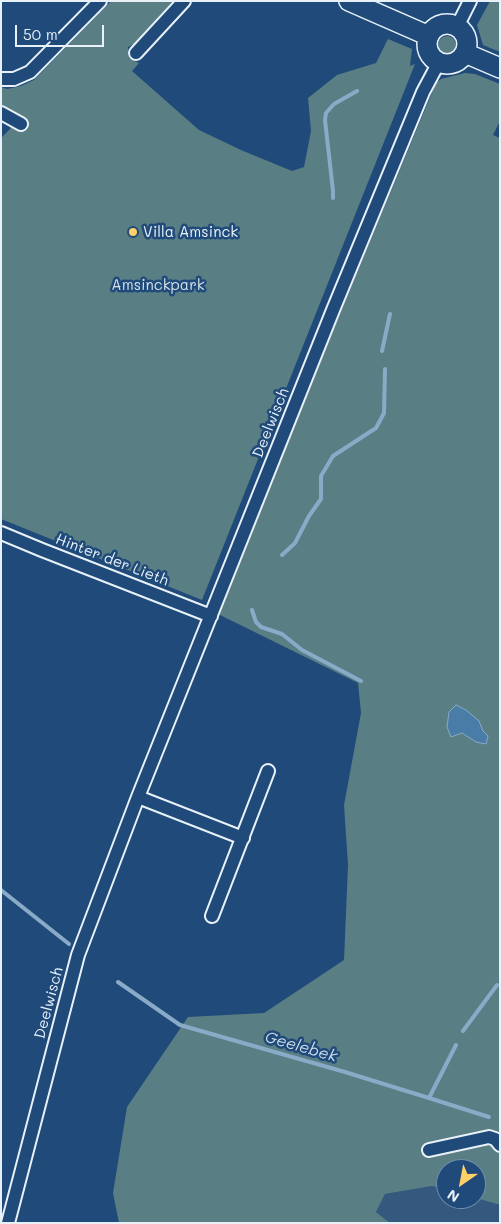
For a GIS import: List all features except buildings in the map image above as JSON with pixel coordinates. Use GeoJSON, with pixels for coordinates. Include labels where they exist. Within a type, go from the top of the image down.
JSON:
{"type":"FeatureCollection","features":[{"type":"Feature","properties":{"kind":"street"},"geometry":{"type":"LineString","coordinates":[[1,79],[14,79],[30,72],[100,1]]}},
{"type":"Feature","properties":{"kind":"street"},"geometry":{"type":"LineString","coordinates":[[136,53],[184,1]]}},
{"type":"Feature","properties":{"kind":"street"},"geometry":{"type":"LineString","coordinates":[[350,1],[429,36]]}},
{"type":"Feature","properties":{"kind":"street"},"geometry":{"type":"LineString","coordinates":[[457,27],[470,1]]}},
{"type":"Feature","properties":{"kind":"street"},"geometry":{"type":"LineString","coordinates":[[441,26],[457,27],[466,38],[465,53],[454,63],[446,64],[439,62],[433,58],[429,51],[429,36],[441,26]]}},
{"type":"Feature","properties":{"kind":"street"},"geometry":{"type":"LineString","coordinates":[[465,53],[500,68]]}},
{"type":"Feature","properties":{"kind":"street","name":"Deelwisch"},"geometry":{"type":"LineString","coordinates":[[8,1223],[78,955],[138,797],[332,310],[424,92],[439,62]]}},
{"type":"Feature","properties":{"kind":"street"},"geometry":{"type":"LineString","coordinates":[[1,112],[21,124]]}},
{"type":"Feature","properties":{"kind":"street","name":"Hinter der Lieth"},"geometry":{"type":"LineString","coordinates":[[1,532],[211,616]]}},
{"type":"Feature","properties":{"kind":"street"},"geometry":{"type":"LineString","coordinates":[[212,916],[268,771]]}},
{"type":"Feature","properties":{"kind":"street"},"geometry":{"type":"LineString","coordinates":[[138,797],[243,838]]}},
{"type":"Feature","properties":{"kind":"street"},"geometry":{"type":"LineString","coordinates":[[429,1150],[490,1137],[495,1138],[500,1145]]}},
{"type":"Feature","properties":{"kind":"shaded area"},"geometry":{"type":"Polygon","coordinates":[[[456,705],[466,710],[479,721],[483,731],[488,736],[486,744],[476,742],[462,733],[451,737],[447,727],[449,712],[456,705]]]}},
{"type":"Feature","properties":{"kind":"shaded area"},"geometry":{"type":"Polygon","coordinates":[[[432,1186],[436,1187],[436,1209],[486,1209],[486,1201],[500,1205],[500,1223],[390,1223],[376,1212],[385,1194],[432,1186]]]}},
{"type":"Feature","properties":{"kind":"green space","name":"Amsinckpark"},"geometry":{"type":"Polygon","coordinates":[[[111,1],[173,1],[136,43],[128,47],[130,59],[139,63],[132,71],[199,130],[292,171],[304,167],[311,131],[308,98],[337,75],[376,63],[388,39],[412,49],[410,66],[415,64],[202,600],[1,519],[1,138],[10,129],[16,115],[1,105],[1,87],[7,89],[21,86],[34,80],[111,1]]]}},
{"type":"Feature","properties":{"kind":"green space"},"geometry":{"type":"Polygon","coordinates":[[[490,1],[500,1],[500,52],[483,45],[477,25],[490,1]]]}},
{"type":"Feature","properties":{"kind":"green space"},"geometry":{"type":"Polygon","coordinates":[[[447,36],[453,39],[456,45],[453,51],[447,54],[441,51],[438,45],[441,39],[447,36]]]}},
{"type":"Feature","properties":{"kind":"green space"},"geometry":{"type":"Polygon","coordinates":[[[465,73],[475,74],[500,84],[500,121],[493,135],[500,138],[500,1205],[486,1201],[486,1159],[436,1159],[436,1187],[432,1186],[385,1194],[376,1212],[390,1223],[119,1223],[113,1193],[127,1107],[188,1017],[264,1013],[344,960],[348,865],[344,805],[361,713],[358,683],[218,614],[436,83],[441,79],[465,73]]]}},
{"type":"Feature","properties":{"kind":"waterway"},"geometry":{"type":"LineString","coordinates":[[333,198],[325,120],[326,113],[334,104],[357,91]]}},
{"type":"Feature","properties":{"kind":"waterway"},"geometry":{"type":"LineString","coordinates":[[382,351],[390,314]]}},
{"type":"Feature","properties":{"kind":"waterway","name":"Geelebek"},"geometry":{"type":"LineString","coordinates":[[282,555],[295,543],[309,516],[321,499],[321,476],[333,456],[376,428],[384,413],[385,369]]}},
{"type":"Feature","properties":{"kind":"waterway"},"geometry":{"type":"LineString","coordinates":[[252,610],[256,622],[261,627],[282,634],[302,650],[361,681]]}},
{"type":"Feature","properties":{"kind":"waterway","name":"Geelebek"},"geometry":{"type":"LineString","coordinates":[[1,890],[69,944]]}},
{"type":"Feature","properties":{"kind":"waterway","name":"Geelebek"},"geometry":{"type":"LineString","coordinates":[[118,982],[180,1025],[429,1098],[456,1045]]}},
{"type":"Feature","properties":{"kind":"waterway"},"geometry":{"type":"LineString","coordinates":[[463,1031],[497,985]]}},
{"type":"Feature","properties":{"kind":"waterway"},"geometry":{"type":"LineString","coordinates":[[429,1098],[489,1117]]}},
{"type":"Feature","properties":{"kind":"place","name":"Villa Amsinck"},"geometry":{"type":"Point","coordinates":[133,232]}}]}
